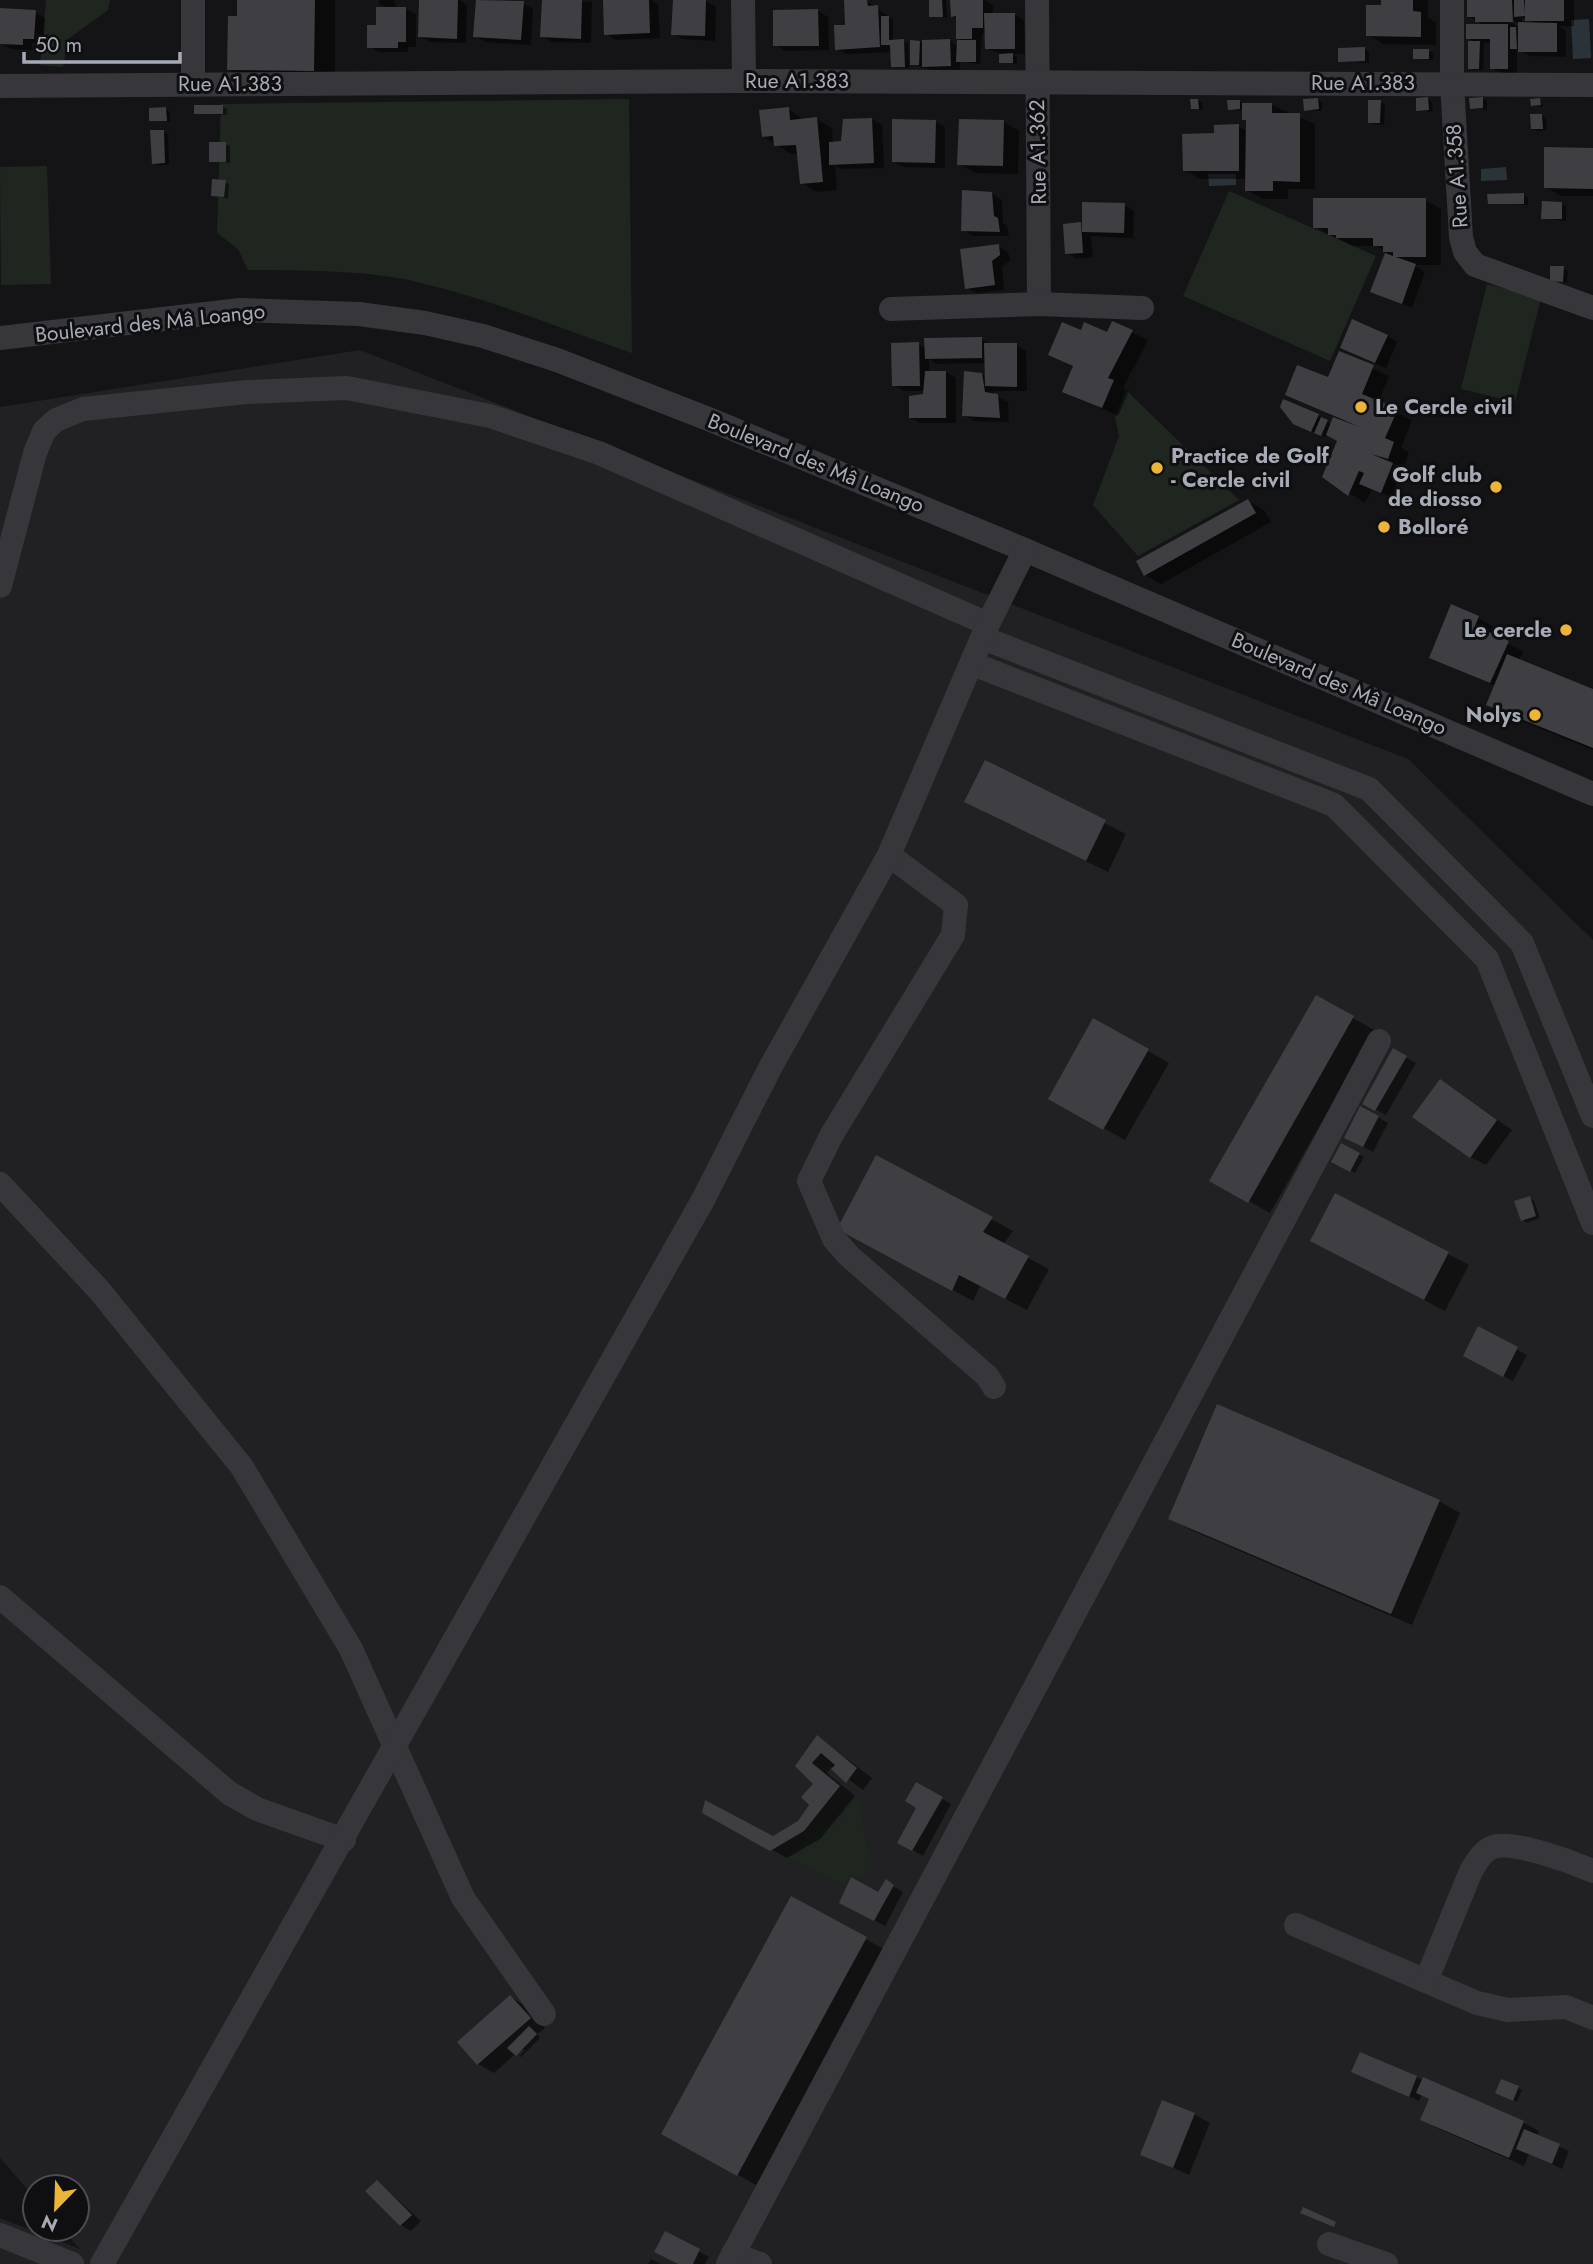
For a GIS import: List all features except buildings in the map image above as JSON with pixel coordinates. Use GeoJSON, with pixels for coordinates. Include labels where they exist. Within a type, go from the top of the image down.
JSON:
{"type":"FeatureCollection","features":[{"type":"Feature","properties":{"kind":"street"},"geometry":{"type":"LineString","coordinates":[[192,0],[193,84]]}},
{"type":"Feature","properties":{"kind":"street"},"geometry":{"type":"LineString","coordinates":[[743,0],[744,80]]}},
{"type":"Feature","properties":{"kind":"street","name":"Rue A1.362"},"geometry":{"type":"LineString","coordinates":[[1037,0],[1039,304]]}},
{"type":"Feature","properties":{"kind":"street","name":"Rue A1.358"},"geometry":{"type":"LineString","coordinates":[[1452,0],[1452,83],[1461,237],[1465,252],[1475,265],[1593,308]]}},
{"type":"Feature","properties":{"kind":"street","name":"Rue A1.383"},"geometry":{"type":"LineString","coordinates":[[0,86],[744,80],[1593,85]]}},
{"type":"Feature","properties":{"kind":"street"},"geometry":{"type":"LineString","coordinates":[[891,309],[1039,304],[1142,308]]}},
{"type":"Feature","properties":{"kind":"street","name":"Boulevard des Mâ Loango"},"geometry":{"type":"LineString","coordinates":[[0,338],[240,310],[359,314],[425,323],[483,336],[557,360],[711,420],[1026,550],[1593,794]]}},
{"type":"Feature","properties":{"kind":"street"},"geometry":{"type":"LineString","coordinates":[[0,586],[35,453],[44,431],[56,420],[83,410],[247,392],[347,388],[490,416],[598,453],[986,631],[1369,789],[1522,943],[1593,1116]]}},
{"type":"Feature","properties":{"kind":"street"},"geometry":{"type":"LineString","coordinates":[[102,2264],[396,1749],[704,1198],[771,1068],[888,855],[986,631],[1026,550]]}},
{"type":"Feature","properties":{"kind":"street"},"geometry":{"type":"LineString","coordinates":[[973,664],[1334,805],[1487,959],[1593,1223]]}},
{"type":"Feature","properties":{"kind":"street"},"geometry":{"type":"LineString","coordinates":[[888,855],[956,905],[953,935],[831,1136],[809,1181],[834,1239],[849,1256],[987,1376],[995,1387]]}},
{"type":"Feature","properties":{"kind":"street"},"geometry":{"type":"LineString","coordinates":[[760,2264],[731,2259],[1379,1041]]}},
{"type":"Feature","properties":{"kind":"street"},"geometry":{"type":"LineString","coordinates":[[0,1184],[99,1290],[242,1467],[351,1649],[463,1898],[544,2014]]}},
{"type":"Feature","properties":{"kind":"street"},"geometry":{"type":"LineString","coordinates":[[0,1597],[229,1793],[257,1809],[344,1840]]}},
{"type":"Feature","properties":{"kind":"street"},"geometry":{"type":"LineString","coordinates":[[1426,1981],[1471,1871],[1480,1856],[1491,1848],[1504,1845],[1569,1861],[1593,1871]]}},
{"type":"Feature","properties":{"kind":"street"},"geometry":{"type":"LineString","coordinates":[[1296,1925],[1477,2003],[1508,2010],[1566,2007],[1593,2018]]}},
{"type":"Feature","properties":{"kind":"street"},"geometry":{"type":"LineString","coordinates":[[0,2235],[72,2264]]}},
{"type":"Feature","properties":{"kind":"street"},"geometry":{"type":"LineString","coordinates":[[1328,2244],[1386,2264]]}},
{"type":"Feature","properties":{"kind":"shaded area"},"geometry":{"type":"Polygon","coordinates":[[[46,0],[110,0],[108,10],[68,39],[63,67],[40,65],[46,0]]]}},
{"type":"Feature","properties":{"kind":"shaded area"},"geometry":{"type":"Polygon","coordinates":[[[1589,19],[1591,58],[1573,59],[1571,20],[1589,19]]]}},
{"type":"Feature","properties":{"kind":"shaded area"},"geometry":{"type":"Polygon","coordinates":[[[629,99],[632,353],[480,300],[407,280],[339,272],[248,270],[238,249],[217,233],[221,104],[629,99]]]}},
{"type":"Feature","properties":{"kind":"shaded area"},"geometry":{"type":"Polygon","coordinates":[[[47,166],[51,284],[1,285],[0,167],[47,166]]]}},
{"type":"Feature","properties":{"kind":"shaded area"},"geometry":{"type":"Polygon","coordinates":[[[1506,167],[1507,180],[1481,181],[1481,169],[1506,167]]]}},
{"type":"Feature","properties":{"kind":"shaded area"},"geometry":{"type":"Polygon","coordinates":[[[1208,174],[1236,174],[1236,185],[1209,186],[1208,174]]]}},
{"type":"Feature","properties":{"kind":"shaded area"},"geometry":{"type":"Polygon","coordinates":[[[1229,191],[1376,256],[1330,361],[1183,296],[1229,191]]]}},
{"type":"Feature","properties":{"kind":"shaded area"},"geometry":{"type":"Polygon","coordinates":[[[1487,284],[1541,298],[1515,402],[1461,389],[1487,284]]]}},
{"type":"Feature","properties":{"kind":"shaded area"},"geometry":{"type":"Polygon","coordinates":[[[360,350],[1408,759],[1593,940],[1593,2264],[0,2264],[0,2218],[21,2226],[21,2243],[65,2243],[80,2249],[75,2243],[91,2243],[91,2173],[21,2173],[21,2182],[0,2158],[0,407],[360,350]]]}},
{"type":"Feature","properties":{"kind":"shaded area","name":"Practice de Golf - Cercle civil"},"geometry":{"type":"Polygon","coordinates":[[[1126,390],[1239,500],[1138,556],[1093,505],[1119,436],[1115,417],[1126,390]]]}},
{"type":"Feature","properties":{"kind":"shaded area"},"geometry":{"type":"Polygon","coordinates":[[[854,1799],[860,1802],[865,1841],[874,1864],[863,1880],[850,1875],[844,1886],[787,1857],[823,1823],[831,1829],[854,1799]]]}},
{"type":"Feature","properties":{"kind":"place","name":"Le Cercle civil"},"geometry":{"type":"Point","coordinates":[1361,407]}},
{"type":"Feature","properties":{"kind":"place","name":"Practice de Golf - Cercle civil"},"geometry":{"type":"Point","coordinates":[1157,468]}},
{"type":"Feature","properties":{"kind":"place","name":"Golf club de diosso"},"geometry":{"type":"Point","coordinates":[1496,487]}},
{"type":"Feature","properties":{"kind":"place","name":"Bolloré"},"geometry":{"type":"Point","coordinates":[1384,527]}},
{"type":"Feature","properties":{"kind":"place","name":"Le cercle"},"geometry":{"type":"Point","coordinates":[1566,630]}},
{"type":"Feature","properties":{"kind":"place","name":"Nolys"},"geometry":{"type":"Point","coordinates":[1535,715]}}]}
